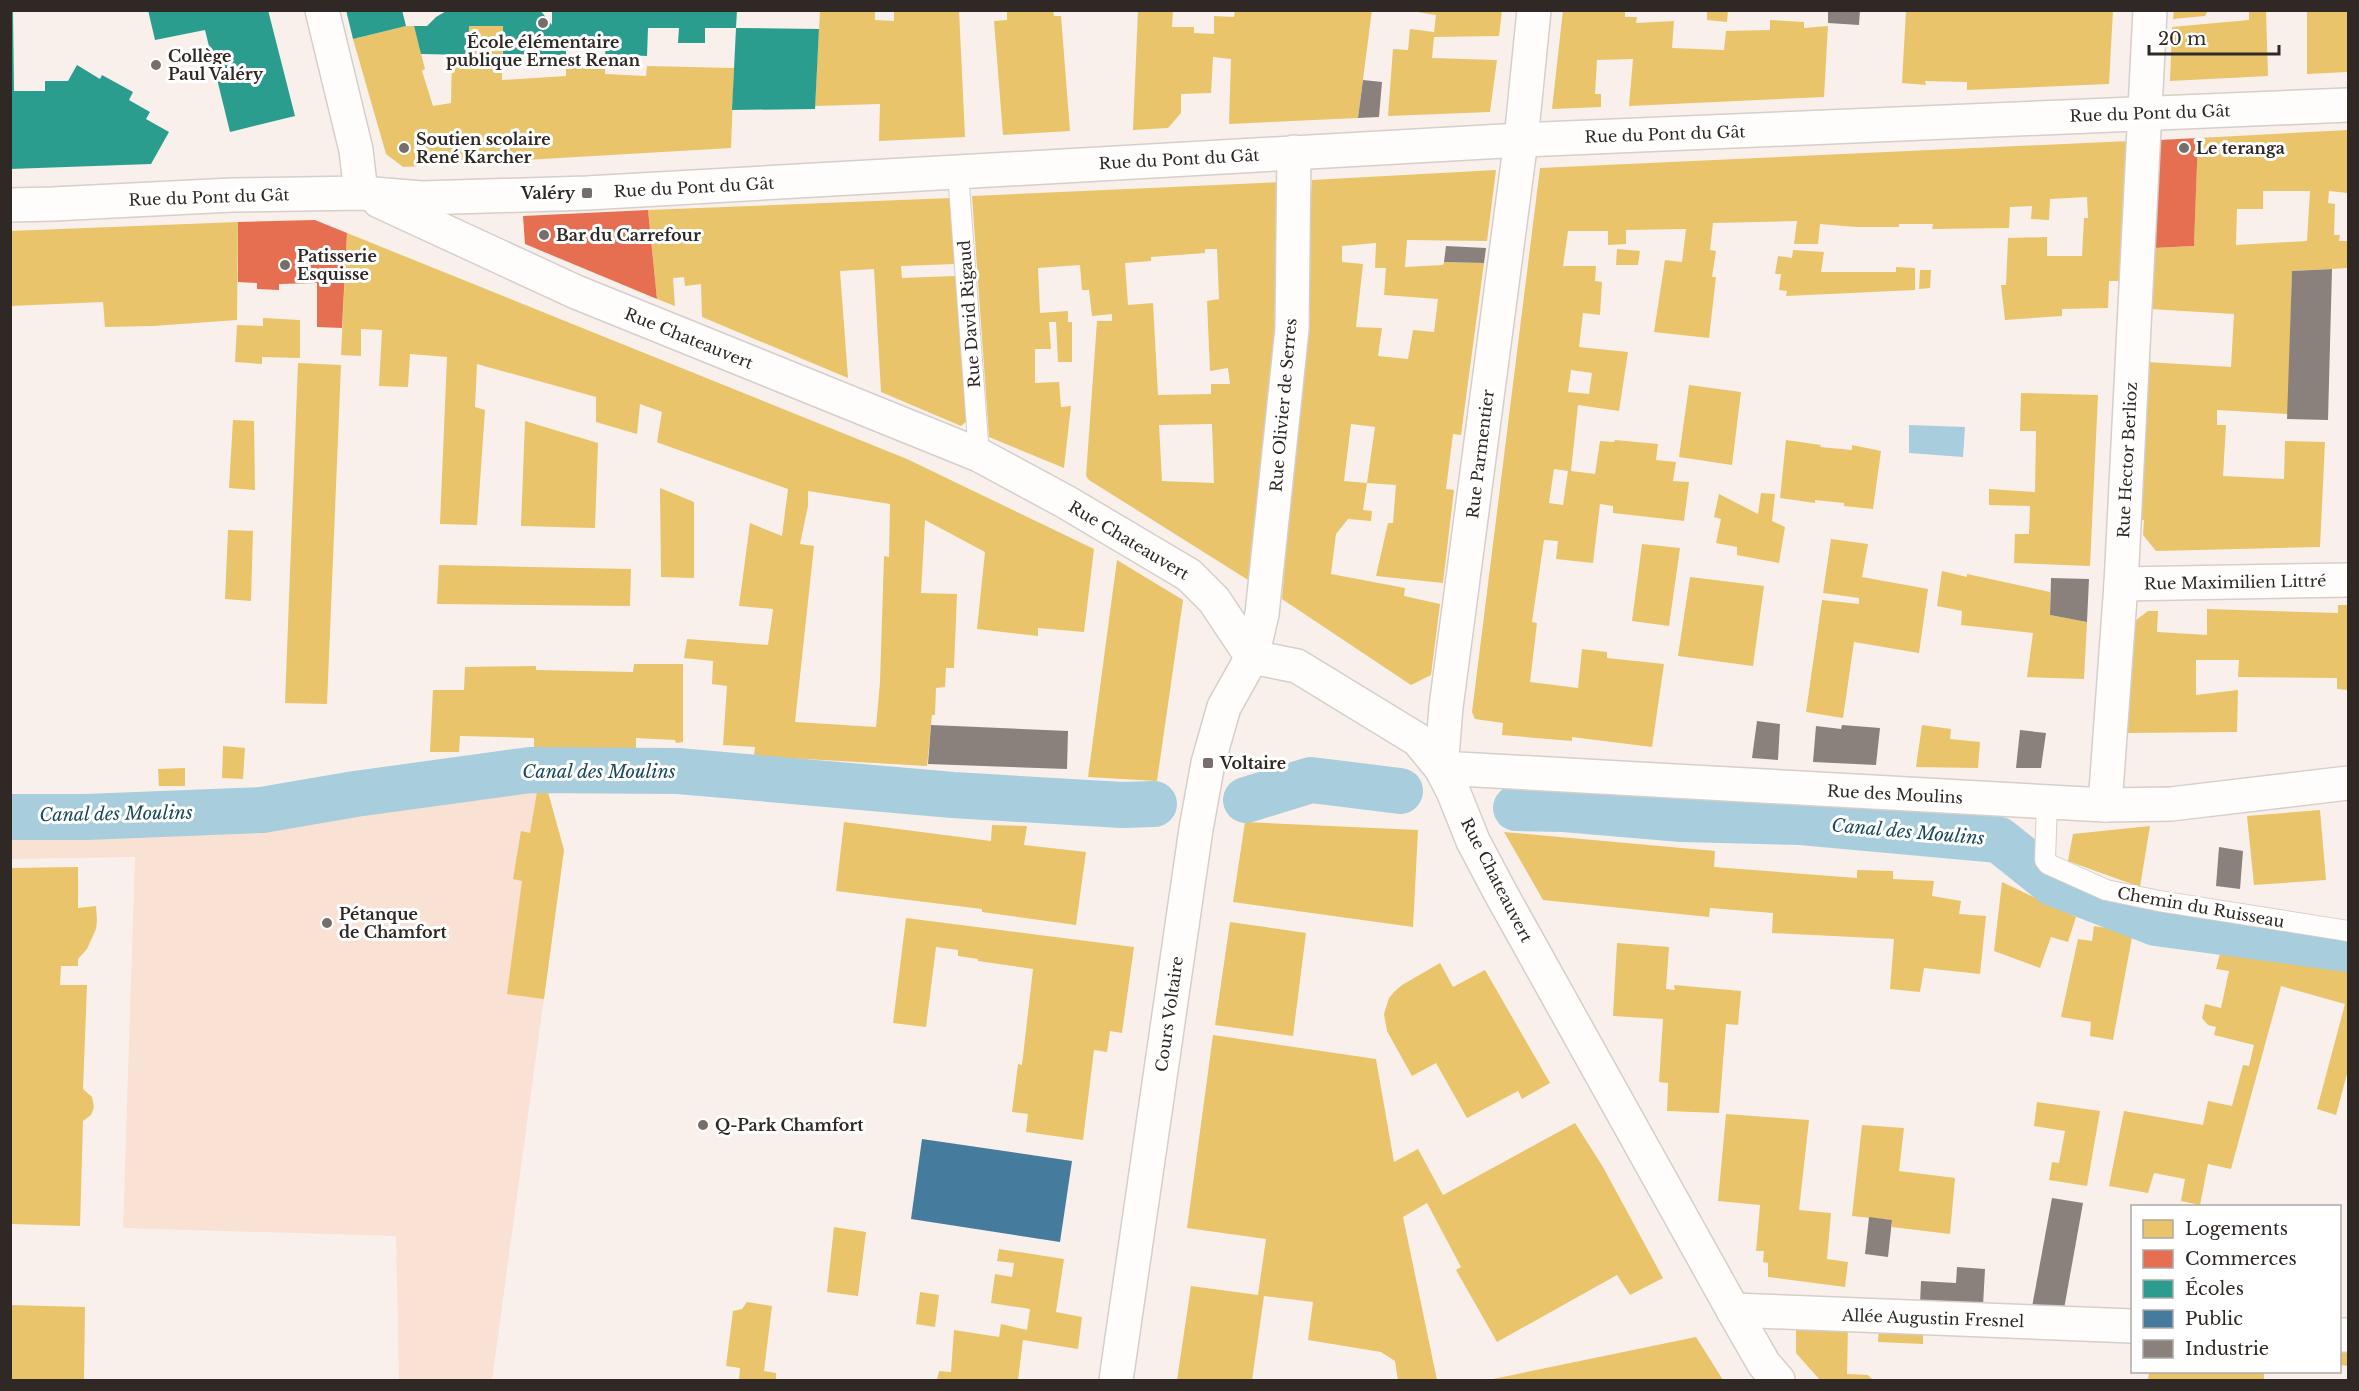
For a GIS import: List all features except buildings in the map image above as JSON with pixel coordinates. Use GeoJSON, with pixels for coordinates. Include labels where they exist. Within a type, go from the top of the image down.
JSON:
{"type":"FeatureCollection","features":[{"type":"Feature","properties":{"kind":"street"},"geometry":{"type":"LineString","coordinates":[[322,10],[356,150],[361,192]]}},
{"type":"Feature","properties":{"kind":"street","name":"Rue Parmentier"},"geometry":{"type":"LineString","coordinates":[[1441,768],[1446,707],[1521,140],[1534,10]]}},
{"type":"Feature","properties":{"kind":"street","name":"Rue Hector Berlioz"},"geometry":{"type":"LineString","coordinates":[[2105,805],[2121,584],[2150,10]]}},
{"type":"Feature","properties":{"kind":"street","name":"Rue du Pont du Gât"},"geometry":{"type":"LineString","coordinates":[[10,204],[361,192],[422,198],[587,193],[1521,140],[2349,105]]}},
{"type":"Feature","properties":{"kind":"street","name":"Rue Olivier de Serres"},"geometry":{"type":"LineString","coordinates":[[1252,657],[1262,614],[1292,329],[1294,152]]}},
{"type":"Feature","properties":{"kind":"street","name":"Rue Chateauvert"},"geometry":{"type":"LineString","coordinates":[[361,192],[576,292],[979,455],[1066,502],[1188,574],[1214,600],[1252,657],[1297,666],[1418,740],[1441,768],[1473,841],[1733,1310],[1764,1364],[1778,1380]]}},
{"type":"Feature","properties":{"kind":"street","name":"Rue Maximilien Littré"},"geometry":{"type":"LineString","coordinates":[[2121,584],[2349,580]]}},
{"type":"Feature","properties":{"kind":"street","name":"Cours Voltaire"},"geometry":{"type":"LineString","coordinates":[[1116,1380],[1208,763],[1224,707],[1252,657]]}},
{"type":"Feature","properties":{"kind":"street","name":"Rue des Moulins"},"geometry":{"type":"LineString","coordinates":[[1441,768],[2105,805],[2171,804],[2349,783]]}},
{"type":"Feature","properties":{"kind":"street","name":"Allée Augustin Fresnel"},"geometry":{"type":"LineString","coordinates":[[1733,1310],[2131,1326]]}},
{"type":"Feature","properties":{"kind":"lane","name":"Rue David Rigaud"},"geometry":{"type":"LineString","coordinates":[[958,172],[979,455]]}},
{"type":"Feature","properties":{"kind":"lane","name":"Chemin du Ruisseau"},"geometry":{"type":"LineString","coordinates":[[2048,803],[2045,860],[2053,868],[2106,890],[2159,902],[2349,931]]}},
{"type":"Feature","properties":{"kind":"shaded area"},"geometry":{"type":"Polygon","coordinates":[[[546,785],[564,850],[492,1380],[399,1380],[396,1236],[123,1228],[135,857],[11,859],[10,828],[148,826],[546,785]]]}},
{"type":"Feature","properties":{"kind":"water"},"geometry":{"type":"Polygon","coordinates":[[[1909,425],[1965,427],[1963,457],[1909,453],[1909,425]]]}},
{"type":"Feature","properties":{"kind":"waterway","name":"Canal des Moulins"},"geometry":{"type":"LineString","coordinates":[[10,817],[86,817],[262,810],[355,794],[530,770],[678,771],[953,795],[1122,805],[1154,804]]}},
{"type":"Feature","properties":{"kind":"waterway","name":"Canal des Moulins"},"geometry":{"type":"LineString","coordinates":[[1246,800],[1311,780],[1400,791]]}},
{"type":"Feature","properties":{"kind":"waterway","name":"Canal des Moulins"},"geometry":{"type":"LineString","coordinates":[[1516,808],[1564,809],[1682,819],[1801,822],[1999,840],[2053,883],[2156,923],[2348,949]]}},
{"type":"Feature","properties":{"kind":"place","name":"École élémentaire publique Ernest Renan"},"geometry":{"type":"Point","coordinates":[543,23]}},
{"type":"Feature","properties":{"kind":"place","name":"Collège Paul Valéry"},"geometry":{"type":"Point","coordinates":[156,65]}},
{"type":"Feature","properties":{"kind":"place","name":"Soutien scolaire René Karcher"},"geometry":{"type":"Point","coordinates":[404,148]}},
{"type":"Feature","properties":{"kind":"place","name":"Le teranga"},"geometry":{"type":"Point","coordinates":[2184,148]}},
{"type":"Feature","properties":{"kind":"place","name":"Valéry"},"geometry":{"type":"Point","coordinates":[587,193]}},
{"type":"Feature","properties":{"kind":"place","name":"Bar du Carrefour"},"geometry":{"type":"Point","coordinates":[544,235]}},
{"type":"Feature","properties":{"kind":"place","name":"Patisserie Esquisse"},"geometry":{"type":"Point","coordinates":[285,265]}},
{"type":"Feature","properties":{"kind":"place","name":"Voltaire"},"geometry":{"type":"Point","coordinates":[1208,763]}},
{"type":"Feature","properties":{"kind":"place","name":"Pétanque de Chamfort"},"geometry":{"type":"Point","coordinates":[327,923]}},
{"type":"Feature","properties":{"kind":"place","name":"Q-Park Chamfort"},"geometry":{"type":"Point","coordinates":[703,1125]}}]}
